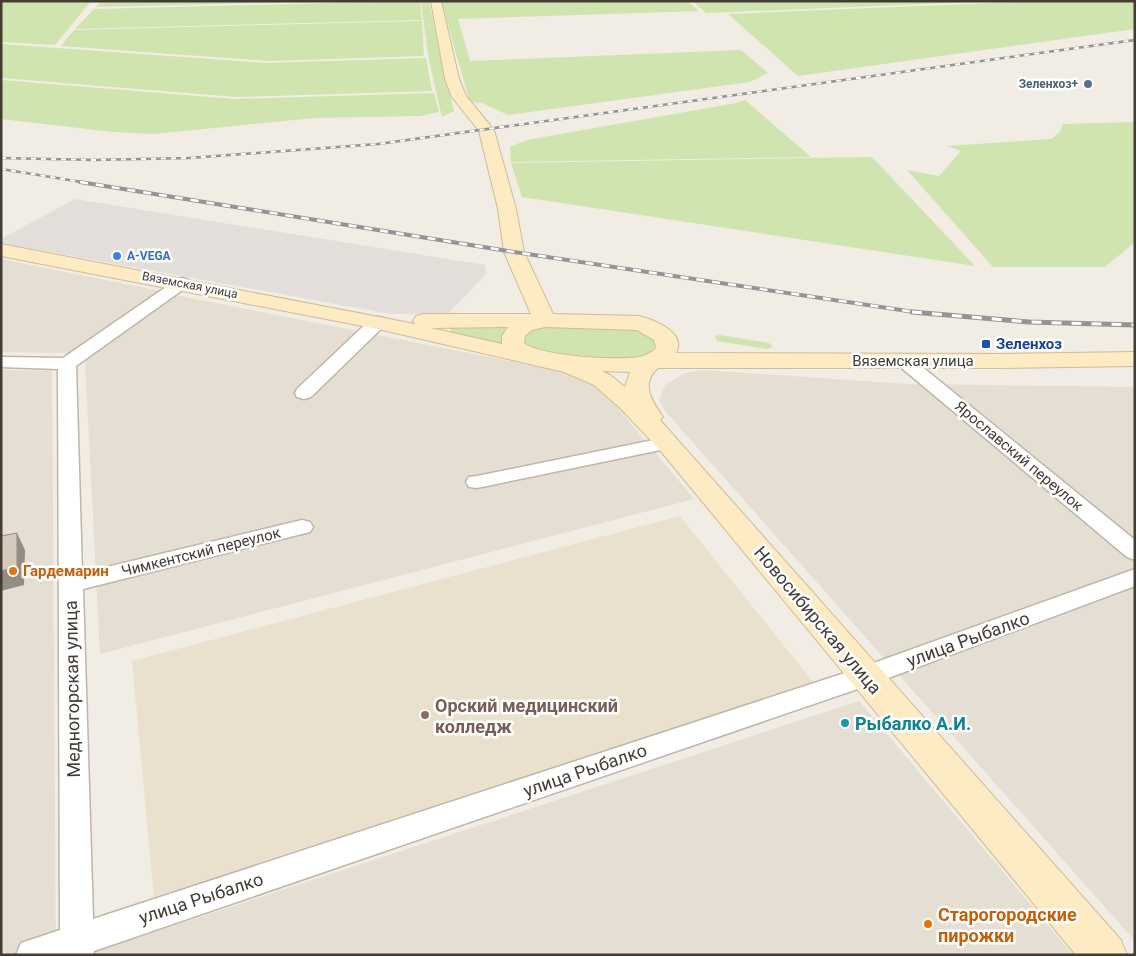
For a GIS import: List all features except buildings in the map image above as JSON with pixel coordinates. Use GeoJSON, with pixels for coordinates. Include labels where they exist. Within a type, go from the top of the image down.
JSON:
{"type":"FeatureCollection","features":[{"type":"Feature","properties":{"kind":"main road"},"geometry":{"type":"LineString","coordinates":[[436,1],[452,79],[459,96],[486,130],[506,209],[514,252],[545,320]]}},
{"type":"Feature","properties":{"kind":"main road","name":"Вяземская улица"},"geometry":{"type":"LineString","coordinates":[[1,250],[182,283],[378,322]]}},
{"type":"Feature","properties":{"kind":"main road"},"geometry":{"type":"LineString","coordinates":[[545,320],[525,325],[516,330],[512,338],[514,346],[534,358],[621,366],[673,360],[811,360]]}},
{"type":"Feature","properties":{"kind":"main road"},"geometry":{"type":"LineString","coordinates":[[378,322],[625,321],[726,349],[811,360]]}},
{"type":"Feature","properties":{"kind":"main road"},"geometry":{"type":"LineString","coordinates":[[378,322],[583,370],[602,380],[628,402],[668,443]]}},
{"type":"Feature","properties":{"kind":"main road"},"geometry":{"type":"LineString","coordinates":[[652,327],[663,334],[668,345],[664,354],[644,368],[639,376],[637,394],[642,406],[668,443]]}},
{"type":"Feature","properties":{"kind":"main road","name":"Вяземская улица"},"geometry":{"type":"LineString","coordinates":[[811,360],[1135,359]]}},
{"type":"Feature","properties":{"kind":"main road","name":"Новосибирская улица"},"geometry":{"type":"LineString","coordinates":[[668,443],[1105,955]]}},
{"type":"Feature","properties":{"kind":"street"},"geometry":{"type":"LineString","coordinates":[[1,362],[67,364],[182,283]]}},
{"type":"Feature","properties":{"kind":"street"},"geometry":{"type":"LineString","coordinates":[[304,392],[378,322]]}},
{"type":"Feature","properties":{"kind":"street","name":"Ярославский переулок"},"geometry":{"type":"LineString","coordinates":[[904,361],[1135,552]]}},
{"type":"Feature","properties":{"kind":"street","name":"Медногорская улица"},"geometry":{"type":"LineString","coordinates":[[67,364],[76,947]]}},
{"type":"Feature","properties":{"kind":"street"},"geometry":{"type":"LineString","coordinates":[[477,482],[668,443]]}},
{"type":"Feature","properties":{"kind":"street","name":"Чимкентский переулок"},"geometry":{"type":"LineString","coordinates":[[70,584],[302,527]]}},
{"type":"Feature","properties":{"kind":"street","name":"улица Рыбалко"},"geometry":{"type":"LineString","coordinates":[[32,955],[76,947],[866,676],[1135,577]]}},
{"type":"Feature","properties":{"kind":"shaded area"},"geometry":{"type":"Polygon","coordinates":[[[75,199],[485,265],[486,274],[448,314],[391,314],[1,243],[1,239],[75,199]]]}},
{"type":"Feature","properties":{"kind":"shaded area"},"geometry":{"type":"Polygon","coordinates":[[[1,259],[160,291],[69,353],[1,352],[1,259]]]}},
{"type":"Feature","properties":{"kind":"shaded area"},"geometry":{"type":"Polygon","coordinates":[[[175,295],[580,375],[610,399],[694,499],[100,654],[85,360],[175,295]]]}},
{"type":"Feature","properties":{"kind":"shaded area"},"geometry":{"type":"Polygon","coordinates":[[[1,370],[52,371],[56,955],[1,955],[1,370]]]}},
{"type":"Feature","properties":{"kind":"shaded area"},"geometry":{"type":"Polygon","coordinates":[[[703,370],[907,384],[1135,387],[1135,941],[665,411],[659,400],[665,385],[685,373],[703,370]]]}},
{"type":"Feature","properties":{"kind":"shaded area","name":"Орский медицинский колледж"},"geometry":{"type":"Polygon","coordinates":[[[680,516],[814,683],[154,897],[132,661],[680,516]]]}},
{"type":"Feature","properties":{"kind":"shaded area"},"geometry":{"type":"Polygon","coordinates":[[[859,701],[1073,955],[84,955],[859,701]]]}},
{"type":"Feature","properties":{"kind":"green space"},"geometry":{"type":"Polygon","coordinates":[[[1,1],[91,1],[55,45],[1,42],[1,1]]]}},
{"type":"Feature","properties":{"kind":"green space"},"geometry":{"type":"Polygon","coordinates":[[[102,1],[343,1],[96,7],[102,1]]]}},
{"type":"Feature","properties":{"kind":"green space"},"geometry":{"type":"Polygon","coordinates":[[[420,1],[422,20],[75,29],[94,9],[420,1]]]}},
{"type":"Feature","properties":{"kind":"green space"},"geometry":{"type":"Polygon","coordinates":[[[421,1],[429,1],[454,111],[442,117],[428,56],[421,1]]]}},
{"type":"Feature","properties":{"kind":"green space"},"geometry":{"type":"Polygon","coordinates":[[[441,1],[688,1],[699,11],[458,19],[470,61],[741,50],[768,73],[750,82],[508,115],[482,103],[470,102],[441,1]]]}},
{"type":"Feature","properties":{"kind":"green space"},"geometry":{"type":"Polygon","coordinates":[[[693,1],[995,1],[706,13],[693,1]]]}},
{"type":"Feature","properties":{"kind":"green space"},"geometry":{"type":"Polygon","coordinates":[[[1042,1],[1135,1],[1135,29],[798,76],[728,14],[1042,1]]]}},
{"type":"Feature","properties":{"kind":"green space"},"geometry":{"type":"Polygon","coordinates":[[[422,21],[424,56],[270,61],[61,46],[74,30],[422,21]]]}},
{"type":"Feature","properties":{"kind":"green space"},"geometry":{"type":"Polygon","coordinates":[[[1,44],[266,63],[426,58],[432,91],[237,97],[1,78],[1,44]]]}},
{"type":"Feature","properties":{"kind":"green space"},"geometry":{"type":"Polygon","coordinates":[[[1,80],[234,99],[434,93],[439,112],[420,116],[314,118],[154,134],[113,132],[1,119],[1,80]]]}},
{"type":"Feature","properties":{"kind":"green space"},"geometry":{"type":"Polygon","coordinates":[[[745,100],[811,157],[511,162],[510,147],[527,140],[745,100]]]}},
{"type":"Feature","properties":{"kind":"green space"},"geometry":{"type":"Polygon","coordinates":[[[1135,122],[1135,242],[1105,267],[993,267],[907,170],[939,176],[961,151],[947,146],[1051,139],[1060,132],[1063,124],[1135,122]]]}},
{"type":"Feature","properties":{"kind":"green space"},"geometry":{"type":"Polygon","coordinates":[[[872,157],[975,266],[522,197],[511,163],[872,157]]]}},
{"type":"Feature","properties":{"kind":"green space"},"geometry":{"type":"Polygon","coordinates":[[[541,325],[634,328],[654,338],[656,344],[649,353],[638,358],[620,360],[545,354],[525,346],[522,336],[541,325]]]}},
{"type":"Feature","properties":{"kind":"green space"},"geometry":{"type":"Polygon","coordinates":[[[452,328],[508,328],[503,333],[503,344],[450,332],[452,328]]]}},
{"type":"Feature","properties":{"kind":"green space"},"geometry":{"type":"Polygon","coordinates":[[[720,335],[769,343],[773,347],[767,349],[717,341],[715,336],[720,335]]]}},
{"type":"Feature","properties":{"kind":"railway"},"geometry":{"type":"LineString","coordinates":[[1,158],[95,160],[189,158],[378,144],[1135,40]]}},
{"type":"Feature","properties":{"kind":"railway"},"geometry":{"type":"LineString","coordinates":[[1,169],[88,183]]}},
{"type":"Feature","properties":{"kind":"railway"},"geometry":{"type":"LineString","coordinates":[[80,182],[514,252],[917,312]]}},
{"type":"Feature","properties":{"kind":"railway"},"geometry":{"type":"LineString","coordinates":[[912,312],[917,312]]}},
{"type":"Feature","properties":{"kind":"railway"},"geometry":{"type":"LineString","coordinates":[[917,312],[1029,322],[1135,325]]}},
{"type":"Feature","properties":{"kind":"place","name":"Зеленхоз+"},"geometry":{"type":"Point","coordinates":[1088,84]}},
{"type":"Feature","properties":{"kind":"place","name":"A-VEGA"},"geometry":{"type":"Point","coordinates":[117,256]}},
{"type":"Feature","properties":{"kind":"place","name":"Зеленхоз"},"geometry":{"type":"Point","coordinates":[986,344]}},
{"type":"Feature","properties":{"kind":"place","name":"Гардемарин"},"geometry":{"type":"Point","coordinates":[13,571]}},
{"type":"Feature","properties":{"kind":"place","name":"Орский медицинский колледж"},"geometry":{"type":"Point","coordinates":[425,715]}},
{"type":"Feature","properties":{"kind":"place","name":"Рыбалко А.И."},"geometry":{"type":"Point","coordinates":[845,723]}},
{"type":"Feature","properties":{"kind":"place","name":"Старогородские пирожки"},"geometry":{"type":"Point","coordinates":[928,924]}}]}
